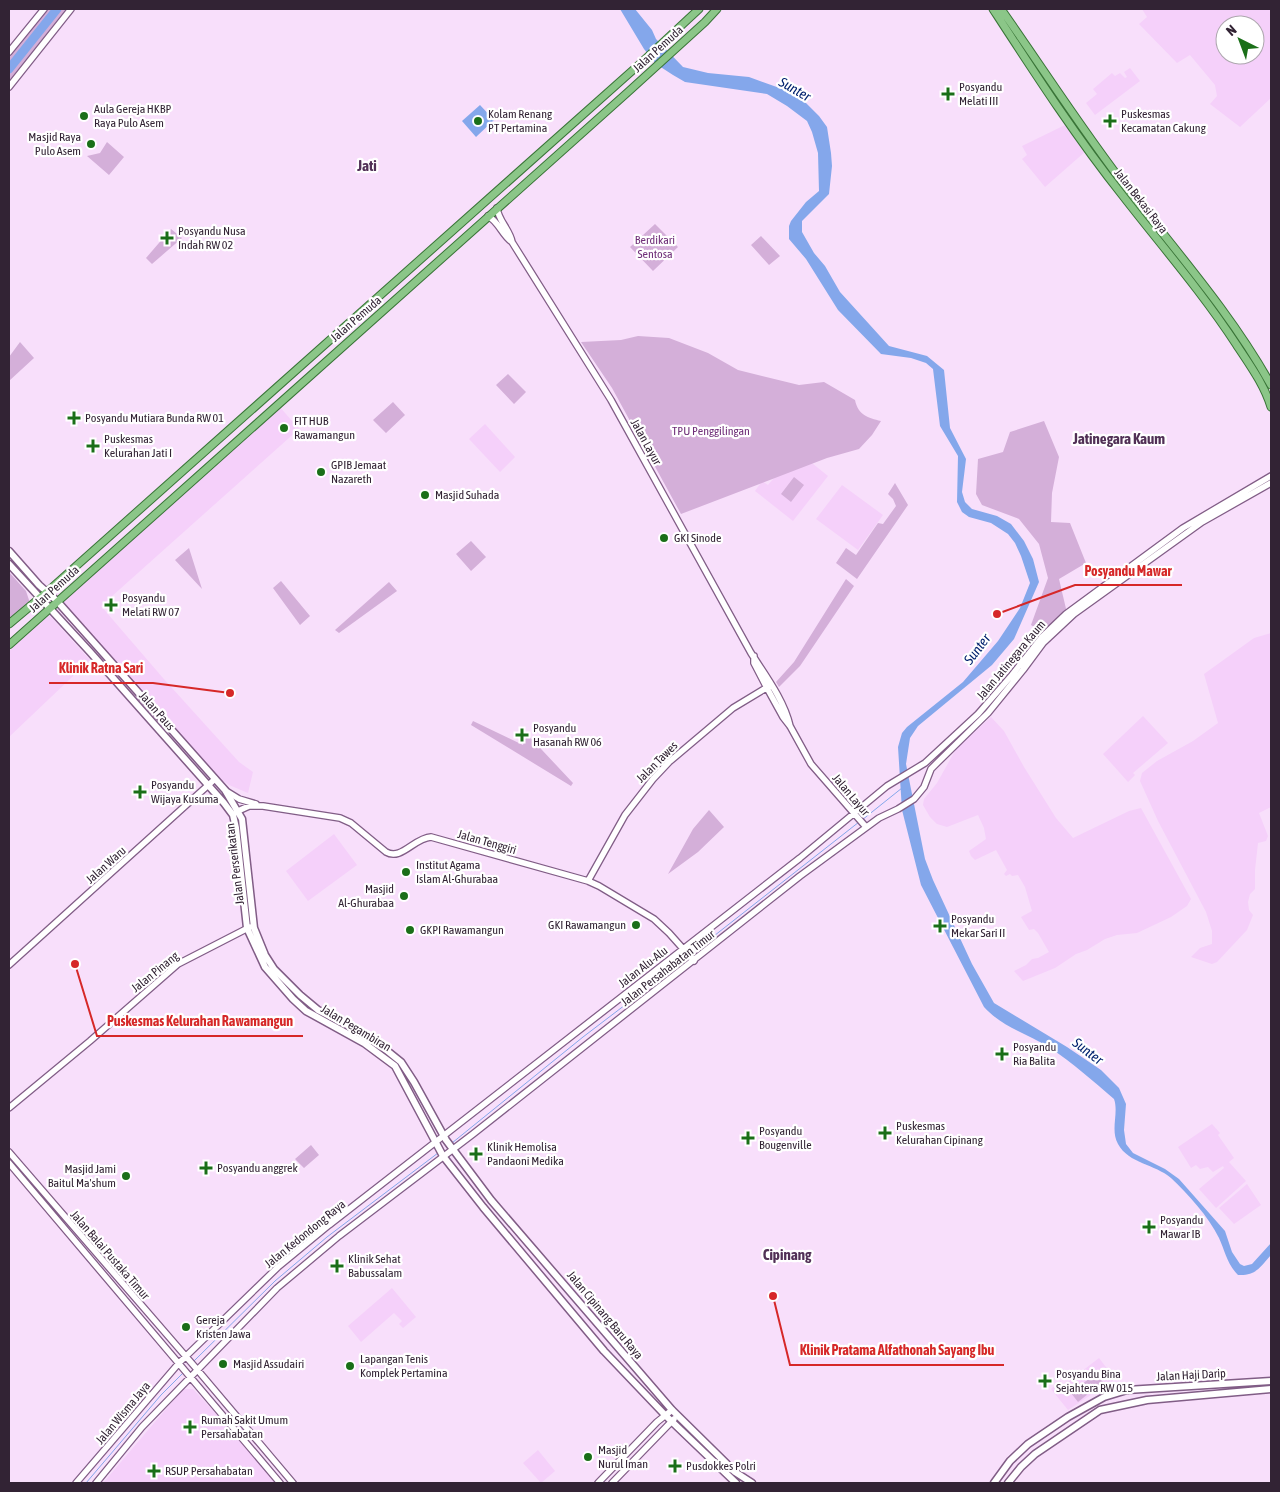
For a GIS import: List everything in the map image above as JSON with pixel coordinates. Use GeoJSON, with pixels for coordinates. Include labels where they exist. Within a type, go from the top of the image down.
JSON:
{"type":"FeatureCollection","features":[{"type":"Feature","properties":{"kind":"main road","name":"Jalan Pemuda"},"geometry":{"type":"LineString","coordinates":[[9,624],[156,496],[699,9]]}},
{"type":"Feature","properties":{"kind":"main road","name":"Jalan Pemuda"},"geometry":{"type":"LineString","coordinates":[[9,644],[674,51],[717,9]]}},
{"type":"Feature","properties":{"kind":"main road","name":"Jalan Bekasi Raya"},"geometry":{"type":"LineString","coordinates":[[993,9],[1036,75],[1105,172],[1206,300],[1260,381],[1271,407]]}},
{"type":"Feature","properties":{"kind":"main road","name":"Jalan Bekasi Raya"},"geometry":{"type":"LineString","coordinates":[[1001,9],[1124,184],[1219,305],[1271,385]]}},
{"type":"Feature","properties":{"kind":"main road"},"geometry":{"type":"LineString","coordinates":[[596,103],[605,112]]}},
{"type":"Feature","properties":{"kind":"main road"},"geometry":{"type":"LineString","coordinates":[[156,496],[164,506]]}},
{"type":"Feature","properties":{"kind":"main road","name":"Jalan Paus"},"geometry":{"type":"LineString","coordinates":[[9,551],[215,778]]}},
{"type":"Feature","properties":{"kind":"main road","name":"Jalan Paus"},"geometry":{"type":"LineString","coordinates":[[9,564],[207,785]]}},
{"type":"Feature","properties":{"kind":"main road","name":"Jalan Perserikatan"},"geometry":{"type":"LineString","coordinates":[[215,778],[226,790],[238,811],[243,826],[254,925]]}},
{"type":"Feature","properties":{"kind":"main road","name":"Jalan Perserikatan"},"geometry":{"type":"LineString","coordinates":[[207,785],[224,803],[232,815],[236,828],[247,928]]}},
{"type":"Feature","properties":{"kind":"main road","name":"Jalan Pegambiran"},"geometry":{"type":"LineString","coordinates":[[254,925],[265,955],[306,1011],[364,1043],[395,1066],[440,1150]]}},
{"type":"Feature","properties":{"kind":"main road","name":"Jalan Pegambiran"},"geometry":{"type":"LineString","coordinates":[[247,928],[265,966],[291,992],[327,1016],[355,1028],[379,1043],[401,1062],[451,1148]]}},
{"type":"Feature","properties":{"kind":"main road","name":"Jalan Cipinang Baru Raya"},"geometry":{"type":"LineString","coordinates":[[451,1148],[491,1200],[672,1410],[735,1472],[752,1483]]}},
{"type":"Feature","properties":{"kind":"main road","name":"Jalan Cipinang Baru Raya"},"geometry":{"type":"LineString","coordinates":[[440,1150],[484,1207],[598,1344],[665,1415],[736,1483]]}},
{"type":"Feature","properties":{"kind":"main road","name":"Jalan Haji Darip"},"geometry":{"type":"LineString","coordinates":[[994,1483],[1010,1461],[1028,1444],[1068,1417],[1104,1397],[1127,1390],[1271,1381]]}},
{"type":"Feature","properties":{"kind":"main road"},"geometry":{"type":"LineString","coordinates":[[1245,1383],[1246,1392]]}},
{"type":"Feature","properties":{"kind":"main road","name":"Jalan Haji Darip"},"geometry":{"type":"LineString","coordinates":[[1008,1483],[1035,1454],[1100,1410],[1147,1400],[1271,1389]]}},
{"type":"Feature","properties":{"kind":"street"},"geometry":{"type":"LineString","coordinates":[[9,52],[44,9]]}},
{"type":"Feature","properties":{"kind":"street"},"geometry":{"type":"LineString","coordinates":[[9,88],[71,9]]}},
{"type":"Feature","properties":{"kind":"street","name":"Jalan Layur"},"geometry":{"type":"LineString","coordinates":[[497,208],[498,214],[511,236],[512,242],[611,400],[754,656],[754,662],[769,686],[783,717],[790,726],[810,764],[864,825]]}},
{"type":"Feature","properties":{"kind":"street","name":"Jalan Layur"},"geometry":{"type":"LineString","coordinates":[[488,216],[495,222],[506,238],[512,242]]}},
{"type":"Feature","properties":{"kind":"street","name":"Jalan Jatinegara Kaum"},"geometry":{"type":"LineString","coordinates":[[900,808],[919,793],[931,770],[988,713],[1024,670],[1043,642],[1054,631],[1212,513],[1271,476]]}},
{"type":"Feature","properties":{"kind":"street","name":"Jalan Jatinegara Kaum"},"geometry":{"type":"LineString","coordinates":[[923,765],[978,714],[1036,644],[1066,614],[1183,528],[1271,483]]}},
{"type":"Feature","properties":{"kind":"street","name":"Jalan Tawes"},"geometry":{"type":"LineString","coordinates":[[588,881],[625,815],[668,762],[733,708],[769,686]]}},
{"type":"Feature","properties":{"kind":"street"},"geometry":{"type":"LineString","coordinates":[[856,816],[892,784],[923,765],[931,770]]}},
{"type":"Feature","properties":{"kind":"street","name":"Jalan Waru"},"geometry":{"type":"LineString","coordinates":[[9,965],[215,778]]}},
{"type":"Feature","properties":{"kind":"street","name":"Jalan Tenggiri"},"geometry":{"type":"LineString","coordinates":[[226,790],[239,799],[263,806]]}},
{"type":"Feature","properties":{"kind":"street","name":"Jalan Tenggiri"},"geometry":{"type":"LineString","coordinates":[[238,811],[245,807],[263,806],[300,810],[346,820],[392,855],[397,855],[419,840],[431,837],[588,881],[644,912],[669,933],[693,959]]}},
{"type":"Feature","properties":{"kind":"street","name":"Jalan Persahabatan Timur"},"geometry":{"type":"LineString","coordinates":[[440,1150],[451,1148],[864,825],[900,808]]}},
{"type":"Feature","properties":{"kind":"street","name":"Jalan Alu-Alu"},"geometry":{"type":"LineString","coordinates":[[445,1139],[856,816]]}},
{"type":"Feature","properties":{"kind":"street","name":"Jalan Pinang"},"geometry":{"type":"LineString","coordinates":[[9,1108],[90,1041],[178,964],[254,925]]}},
{"type":"Feature","properties":{"kind":"street","name":"Jalan Kedondong Raya"},"geometry":{"type":"LineString","coordinates":[[187,1358],[278,1268],[329,1225],[440,1150],[445,1139]]}},
{"type":"Feature","properties":{"kind":"street","name":"Jalan Wisma Jaya"},"geometry":{"type":"LineString","coordinates":[[96,1483],[142,1427],[196,1368],[277,1288],[440,1150]]}},
{"type":"Feature","properties":{"kind":"street","name":"Jalan Balai Pustaka Timur"},"geometry":{"type":"LineString","coordinates":[[9,1152],[293,1483]]}},
{"type":"Feature","properties":{"kind":"street","name":"Jalan Balai Pustaka Timur"},"geometry":{"type":"LineString","coordinates":[[9,1163],[280,1483]]}},
{"type":"Feature","properties":{"kind":"street","name":"Jalan Wisma Jaya"},"geometry":{"type":"LineString","coordinates":[[76,1483],[187,1358]]}},
{"type":"Feature","properties":{"kind":"street"},"geometry":{"type":"LineString","coordinates":[[598,1483],[672,1410]]}},
{"type":"Feature","properties":{"kind":"street"},"geometry":{"type":"LineString","coordinates":[[229,1422],[236,1416]]}},
{"type":"Feature","properties":{"kind":"street"},"geometry":{"type":"LineString","coordinates":[[612,1483],[678,1416]]}},
{"type":"Feature","properties":{"kind":"shaded area"},"geometry":{"type":"Polygon","coordinates":[[[1142,9],[1271,9],[1271,98],[1240,127],[1210,104],[1217,96],[1215,85],[1190,55],[1177,63],[1139,24],[1147,17],[1142,9]]]}},
{"type":"Feature","properties":{"kind":"shaded area"},"geometry":{"type":"Polygon","coordinates":[[[1130,68],[1140,81],[1095,115],[1086,103],[1097,94],[1093,89],[1112,73],[1115,76],[1120,73],[1125,78],[1127,77],[1124,72],[1130,68]]]}},
{"type":"Feature","properties":{"kind":"shaded area"},"geometry":{"type":"Polygon","coordinates":[[[1065,125],[1086,151],[1045,187],[1022,159],[1027,155],[1022,146],[1065,125]]]}},
{"type":"Feature","properties":{"kind":"shaded area"},"geometry":{"type":"Polygon","coordinates":[[[279,406],[299,429],[101,606],[239,762],[253,772],[248,793],[229,785],[219,778],[61,600],[279,406]]]}},
{"type":"Feature","properties":{"kind":"shaded area"},"geometry":{"type":"Polygon","coordinates":[[[485,424],[515,457],[500,472],[469,439],[485,424]]]}},
{"type":"Feature","properties":{"kind":"shaded area"},"geometry":{"type":"Polygon","coordinates":[[[807,459],[828,476],[793,521],[755,491],[762,481],[768,485],[780,471],[807,459]]]}},
{"type":"Feature","properties":{"kind":"shaded area"},"geometry":{"type":"Polygon","coordinates":[[[842,485],[883,515],[858,550],[816,519],[842,485]]]}},
{"type":"Feature","properties":{"kind":"shaded area"},"geometry":{"type":"Polygon","coordinates":[[[49,615],[90,660],[9,737],[9,651],[49,615]]]}},
{"type":"Feature","properties":{"kind":"shaded area"},"geometry":{"type":"Polygon","coordinates":[[[1271,633],[1271,807],[1259,813],[1268,836],[1266,841],[1258,843],[1255,889],[1250,894],[1248,902],[1249,910],[1253,915],[1247,930],[1217,962],[1212,964],[1191,957],[1200,948],[1212,944],[1212,931],[1206,912],[1158,821],[1140,781],[1142,773],[1157,761],[1193,741],[1218,723],[1204,674],[1254,638],[1271,633]]]}},
{"type":"Feature","properties":{"kind":"shaded area"},"geometry":{"type":"Polygon","coordinates":[[[1143,716],[1168,743],[1133,773],[1135,775],[1128,782],[1103,754],[1143,716]]]}},
{"type":"Feature","properties":{"kind":"shaded area"},"geometry":{"type":"Polygon","coordinates":[[[991,717],[1004,731],[1056,818],[1073,838],[1129,811],[1141,808],[1191,899],[1187,906],[1171,917],[1137,933],[1117,935],[1105,939],[1087,950],[1076,954],[1055,968],[1023,981],[1014,971],[1026,965],[1032,959],[1049,952],[1038,933],[1034,929],[1029,930],[1021,917],[1032,911],[1025,887],[1018,875],[1012,876],[1010,874],[1006,876],[1004,874],[1007,870],[996,850],[975,860],[971,856],[969,851],[986,839],[984,828],[978,815],[947,827],[937,824],[923,805],[924,799],[937,783],[956,749],[991,717]]]}},
{"type":"Feature","properties":{"kind":"shaded area"},"geometry":{"type":"Polygon","coordinates":[[[334,834],[357,865],[308,901],[286,871],[334,834]]]}},
{"type":"Feature","properties":{"kind":"shaded area"},"geometry":{"type":"Polygon","coordinates":[[[1212,1124],[1220,1133],[1218,1135],[1234,1158],[1229,1162],[1246,1181],[1216,1208],[1199,1189],[1224,1168],[1223,1166],[1213,1172],[1208,1167],[1200,1169],[1196,1165],[1191,1168],[1178,1147],[1212,1124]]]}},
{"type":"Feature","properties":{"kind":"shaded area"},"geometry":{"type":"Polygon","coordinates":[[[1247,1184],[1261,1205],[1234,1224],[1219,1208],[1247,1184]]]}},
{"type":"Feature","properties":{"kind":"shaded area"},"geometry":{"type":"Polygon","coordinates":[[[392,1288],[416,1317],[403,1328],[399,1324],[402,1321],[394,1313],[361,1342],[348,1326],[392,1288]]]}},
{"type":"Feature","properties":{"kind":"shaded area"},"geometry":{"type":"Polygon","coordinates":[[[1099,1358],[1115,1379],[1068,1410],[1051,1389],[1060,1381],[1064,1385],[1099,1358]]]}},
{"type":"Feature","properties":{"kind":"shaded area","name":"Rumah Sakit Umum Persahabatan"},"geometry":{"type":"Polygon","coordinates":[[[183,1389],[193,1389],[277,1483],[103,1483],[183,1389]]]}},
{"type":"Feature","properties":{"kind":"shaded area"},"geometry":{"type":"Polygon","coordinates":[[[538,1450],[555,1471],[541,1483],[523,1463],[538,1450]]]}},
{"type":"Feature","properties":{"kind":"green space"},"geometry":{"type":"Polygon","coordinates":[[[44,9],[71,9],[9,87],[9,52],[44,9]]]}},
{"type":"Feature","properties":{"kind":"green space"},"geometry":{"type":"Polygon","coordinates":[[[107,142],[124,157],[109,175],[87,156],[100,153],[107,142]]]}},
{"type":"Feature","properties":{"kind":"green space","name":"Berdikari Sentosa"},"geometry":{"type":"Polygon","coordinates":[[[655,224],[678,247],[653,271],[630,247],[655,224]]]}},
{"type":"Feature","properties":{"kind":"green space"},"geometry":{"type":"Polygon","coordinates":[[[171,229],[182,238],[152,264],[146,258],[171,229]]]}},
{"type":"Feature","properties":{"kind":"green space"},"geometry":{"type":"Polygon","coordinates":[[[761,236],[780,256],[769,265],[751,245],[761,236]]]}},
{"type":"Feature","properties":{"kind":"green space","name":"TPU Penggilingan"},"geometry":{"type":"Polygon","coordinates":[[[638,336],[669,338],[708,353],[738,370],[799,385],[824,382],[855,400],[856,405],[864,415],[881,421],[872,435],[859,449],[827,458],[681,514],[612,388],[581,342],[621,340],[638,336]]]}},
{"type":"Feature","properties":{"kind":"green space"},"geometry":{"type":"Polygon","coordinates":[[[20,342],[34,358],[9,381],[9,357],[20,342]]]}},
{"type":"Feature","properties":{"kind":"green space"},"geometry":{"type":"Polygon","coordinates":[[[508,374],[526,392],[514,404],[496,385],[508,374]]]}},
{"type":"Feature","properties":{"kind":"green space"},"geometry":{"type":"Polygon","coordinates":[[[393,402],[405,415],[386,433],[373,420],[393,402]]]}},
{"type":"Feature","properties":{"kind":"green space"},"geometry":{"type":"Polygon","coordinates":[[[1044,421],[1059,457],[1052,493],[1051,522],[1070,523],[1086,563],[1059,579],[1067,613],[1043,633],[1031,625],[1048,578],[1039,544],[1019,519],[982,505],[976,494],[978,459],[1003,452],[1010,432],[1044,421]]]}},
{"type":"Feature","properties":{"kind":"green space"},"geometry":{"type":"Polygon","coordinates":[[[794,477],[804,485],[791,502],[781,494],[794,477]]]}},
{"type":"Feature","properties":{"kind":"green space"},"geometry":{"type":"Polygon","coordinates":[[[895,483],[908,505],[857,579],[836,563],[846,548],[856,555],[878,523],[883,524],[896,506],[888,494],[895,483]]]}},
{"type":"Feature","properties":{"kind":"green space"},"geometry":{"type":"Polygon","coordinates":[[[471,541],[486,557],[471,571],[456,554],[471,541]]]}},
{"type":"Feature","properties":{"kind":"green space"},"geometry":{"type":"Polygon","coordinates":[[[189,548],[202,589],[175,560],[189,548]]]}},
{"type":"Feature","properties":{"kind":"green space"},"geometry":{"type":"Polygon","coordinates":[[[9,572],[26,591],[31,606],[9,624],[9,572]]]}},
{"type":"Feature","properties":{"kind":"green space"},"geometry":{"type":"Polygon","coordinates":[[[846,579],[854,586],[800,666],[779,687],[776,682],[794,662],[846,579]]]}},
{"type":"Feature","properties":{"kind":"green space"},"geometry":{"type":"Polygon","coordinates":[[[281,581],[310,616],[300,625],[273,588],[281,581]]]}},
{"type":"Feature","properties":{"kind":"green space"},"geometry":{"type":"Polygon","coordinates":[[[389,582],[397,591],[339,633],[335,630],[389,582]]]}},
{"type":"Feature","properties":{"kind":"green space"},"geometry":{"type":"Polygon","coordinates":[[[473,721],[523,745],[527,734],[573,783],[571,786],[471,725],[473,721]]]}},
{"type":"Feature","properties":{"kind":"green space"},"geometry":{"type":"Polygon","coordinates":[[[709,810],[724,827],[698,852],[668,874],[693,829],[709,810]]]}},
{"type":"Feature","properties":{"kind":"green space"},"geometry":{"type":"Polygon","coordinates":[[[311,1145],[319,1155],[304,1168],[295,1159],[311,1145]]]}},
{"type":"Feature","properties":{"kind":"green space"},"geometry":{"type":"Polygon","coordinates":[[[1096,1373],[1103,1382],[1078,1402],[1071,1393],[1096,1373]]]}},
{"type":"Feature","properties":{"kind":"water"},"geometry":{"type":"Polygon","coordinates":[[[620,9],[635,9],[652,30],[656,39],[683,67],[708,73],[749,77],[788,91],[805,102],[827,127],[832,166],[829,194],[802,221],[802,232],[840,292],[889,346],[927,356],[944,370],[950,428],[966,459],[962,492],[965,502],[972,509],[997,516],[1011,524],[1024,541],[1033,559],[1039,582],[1014,639],[992,665],[918,726],[910,738],[906,764],[925,859],[972,964],[994,1003],[1101,1070],[1119,1088],[1126,1104],[1124,1130],[1126,1144],[1133,1153],[1165,1169],[1179,1179],[1225,1231],[1232,1252],[1240,1264],[1244,1266],[1252,1264],[1271,1243],[1271,1255],[1260,1267],[1249,1274],[1238,1275],[1234,1271],[1219,1238],[1204,1214],[1171,1178],[1165,1173],[1135,1160],[1123,1151],[1116,1139],[1114,1099],[1083,1072],[1058,1054],[1042,1043],[999,1020],[984,1007],[921,885],[902,810],[898,747],[902,733],[963,682],[998,641],[1020,608],[1030,583],[1021,556],[1008,534],[991,523],[969,517],[962,512],[957,502],[958,456],[940,426],[933,369],[926,363],[911,358],[881,354],[838,310],[806,259],[789,239],[791,221],[806,202],[819,191],[818,153],[807,121],[767,94],[685,82],[673,75],[656,64],[644,49],[620,9]]]}},
{"type":"Feature","properties":{"kind":"water","name":"Kolam Renang PT Pertamina"},"geometry":{"type":"Polygon","coordinates":[[[480,105],[494,120],[476,137],[462,121],[480,105]]]}},
{"type":"Feature","properties":{"kind":"waterway"},"geometry":{"type":"LineString","coordinates":[[9,69],[57,9]]}},
{"type":"Feature","properties":{"kind":"waterway"},"geometry":{"type":"LineString","coordinates":[[862,820],[902,788]]}},
{"type":"Feature","properties":{"kind":"waterway"},"geometry":{"type":"LineString","coordinates":[[691,954],[859,822]]}},
{"type":"Feature","properties":{"kind":"waterway"},"geometry":{"type":"LineString","coordinates":[[452,1143],[583,1037],[688,957]]}},
{"type":"Feature","properties":{"kind":"waterway"},"geometry":{"type":"LineString","coordinates":[[194,1361],[275,1281],[327,1237],[438,1153]]}},
{"type":"Feature","properties":{"kind":"waterway"},"geometry":{"type":"LineString","coordinates":[[86,1483],[161,1395],[183,1373]]}},
{"type":"Feature","properties":{"kind":"place","name":"Posyandu Melati III"},"geometry":{"type":"Point","coordinates":[948,94]}},
{"type":"Feature","properties":{"kind":"place","name":"Aula Gereja HKBP Raya Pulo Asem"},"geometry":{"type":"Point","coordinates":[84,116]}},
{"type":"Feature","properties":{"kind":"place","name":"Kolam Renang PT Pertamina"},"geometry":{"type":"Point","coordinates":[478,121]}},
{"type":"Feature","properties":{"kind":"place","name":"Puskesmas Kecamatan Cakung"},"geometry":{"type":"Point","coordinates":[1110,121]}},
{"type":"Feature","properties":{"kind":"place","name":"Masjid Raya Pulo Asem"},"geometry":{"type":"Point","coordinates":[91,144]}},
{"type":"Feature","properties":{"kind":"place","name":"Posyandu Nusa Indah RW 02"},"geometry":{"type":"Point","coordinates":[167,238]}},
{"type":"Feature","properties":{"kind":"place","name":"Posyandu Mutiara Bunda RW 01"},"geometry":{"type":"Point","coordinates":[74,418]}},
{"type":"Feature","properties":{"kind":"place","name":"FIT HUB Rawamangun"},"geometry":{"type":"Point","coordinates":[284,428]}},
{"type":"Feature","properties":{"kind":"place","name":"Puskesmas Kelurahan Jati I"},"geometry":{"type":"Point","coordinates":[93,446]}},
{"type":"Feature","properties":{"kind":"place","name":"GPIB Jemaat Nazareth"},"geometry":{"type":"Point","coordinates":[321,472]}},
{"type":"Feature","properties":{"kind":"place","name":"Masjid Suhada"},"geometry":{"type":"Point","coordinates":[425,495]}},
{"type":"Feature","properties":{"kind":"place","name":"GKI Sinode"},"geometry":{"type":"Point","coordinates":[664,538]}},
{"type":"Feature","properties":{"kind":"place","name":"Posyandu Melati RW 07"},"geometry":{"type":"Point","coordinates":[111,605]}},
{"type":"Feature","properties":{"kind":"place","name":"Posyandu Mawar"},"geometry":{"type":"Point","coordinates":[997,614]}},
{"type":"Feature","properties":{"kind":"place","name":"Klinik Ratna Sari"},"geometry":{"type":"Point","coordinates":[230,693]}},
{"type":"Feature","properties":{"kind":"place","name":"Posyandu Hasanah RW 06"},"geometry":{"type":"Point","coordinates":[522,735]}},
{"type":"Feature","properties":{"kind":"place","name":"Posyandu Wijaya Kusuma"},"geometry":{"type":"Point","coordinates":[140,792]}},
{"type":"Feature","properties":{"kind":"place","name":"Institut Agama Islam Al-Ghurabaa"},"geometry":{"type":"Point","coordinates":[406,872]}},
{"type":"Feature","properties":{"kind":"place","name":"Masjid Al-Ghurabaa"},"geometry":{"type":"Point","coordinates":[404,896]}},
{"type":"Feature","properties":{"kind":"place","name":"GKI Rawamangun"},"geometry":{"type":"Point","coordinates":[636,925]}},
{"type":"Feature","properties":{"kind":"place","name":"Posyandu Mekar Sari II"},"geometry":{"type":"Point","coordinates":[940,926]}},
{"type":"Feature","properties":{"kind":"place","name":"GKPI Rawamangun"},"geometry":{"type":"Point","coordinates":[410,930]}},
{"type":"Feature","properties":{"kind":"place","name":"Puskesmas Kelurahan Rawamangun"},"geometry":{"type":"Point","coordinates":[75,964]}},
{"type":"Feature","properties":{"kind":"place","name":"Posyandu Ria Balita"},"geometry":{"type":"Point","coordinates":[1002,1054]}},
{"type":"Feature","properties":{"kind":"place","name":"Puskesmas Kelurahan Cipinang"},"geometry":{"type":"Point","coordinates":[885,1133]}},
{"type":"Feature","properties":{"kind":"place","name":"Posyandu Bougenville"},"geometry":{"type":"Point","coordinates":[748,1138]}},
{"type":"Feature","properties":{"kind":"place","name":"Klinik Hemolisa Pandaoni Medika"},"geometry":{"type":"Point","coordinates":[476,1154]}},
{"type":"Feature","properties":{"kind":"place","name":"Posyandu anggrek"},"geometry":{"type":"Point","coordinates":[206,1168]}},
{"type":"Feature","properties":{"kind":"place","name":"Masjid Jami Baitul Ma'shum"},"geometry":{"type":"Point","coordinates":[126,1176]}},
{"type":"Feature","properties":{"kind":"place","name":"Posyandu Mawar IB"},"geometry":{"type":"Point","coordinates":[1149,1227]}},
{"type":"Feature","properties":{"kind":"place","name":"Klinik Sehat Babussalam"},"geometry":{"type":"Point","coordinates":[337,1266]}},
{"type":"Feature","properties":{"kind":"place","name":"Klinik Pratama Alfathonah Sayang Ibu"},"geometry":{"type":"Point","coordinates":[773,1296]}},
{"type":"Feature","properties":{"kind":"place","name":"Gereja Kristen Jawa"},"geometry":{"type":"Point","coordinates":[186,1327]}},
{"type":"Feature","properties":{"kind":"place","name":"Masjid Assudairi"},"geometry":{"type":"Point","coordinates":[223,1364]}},
{"type":"Feature","properties":{"kind":"place","name":"Lapangan Tenis Komplek Pertamina"},"geometry":{"type":"Point","coordinates":[350,1366]}},
{"type":"Feature","properties":{"kind":"place","name":"Posyandu Bina Sejahtera RW 015"},"geometry":{"type":"Point","coordinates":[1045,1381]}},
{"type":"Feature","properties":{"kind":"place","name":"Rumah Sakit Umum Persahabatan"},"geometry":{"type":"Point","coordinates":[190,1427]}},
{"type":"Feature","properties":{"kind":"place","name":"Masjid Nurul Iman"},"geometry":{"type":"Point","coordinates":[588,1457]}},
{"type":"Feature","properties":{"kind":"place","name":"Pusdokkes Polri"},"geometry":{"type":"Point","coordinates":[675,1466]}},
{"type":"Feature","properties":{"kind":"place","name":"RSUP Persahabatan"},"geometry":{"type":"Point","coordinates":[154,1471]}},
{"type":"Feature","properties":{"kind":"district","name":"Jati"},"geometry":{"type":"Point","coordinates":[367,166]}},
{"type":"Feature","properties":{"kind":"district","name":"Jatinegara Kaum"},"geometry":{"type":"Point","coordinates":[1119,439]}},
{"type":"Feature","properties":{"kind":"district","name":"Cipinang"},"geometry":{"type":"Point","coordinates":[787,1255]}},
{"type":"Feature","properties":{"kind":"water label","name":"Sunter"},"geometry":{"type":"Point","coordinates":[795,89]}},
{"type":"Feature","properties":{"kind":"water label","name":"Sunter"},"geometry":{"type":"Point","coordinates":[977,649]}},
{"type":"Feature","properties":{"kind":"water label","name":"Sunter"},"geometry":{"type":"Point","coordinates":[1088,1051]}}]}
